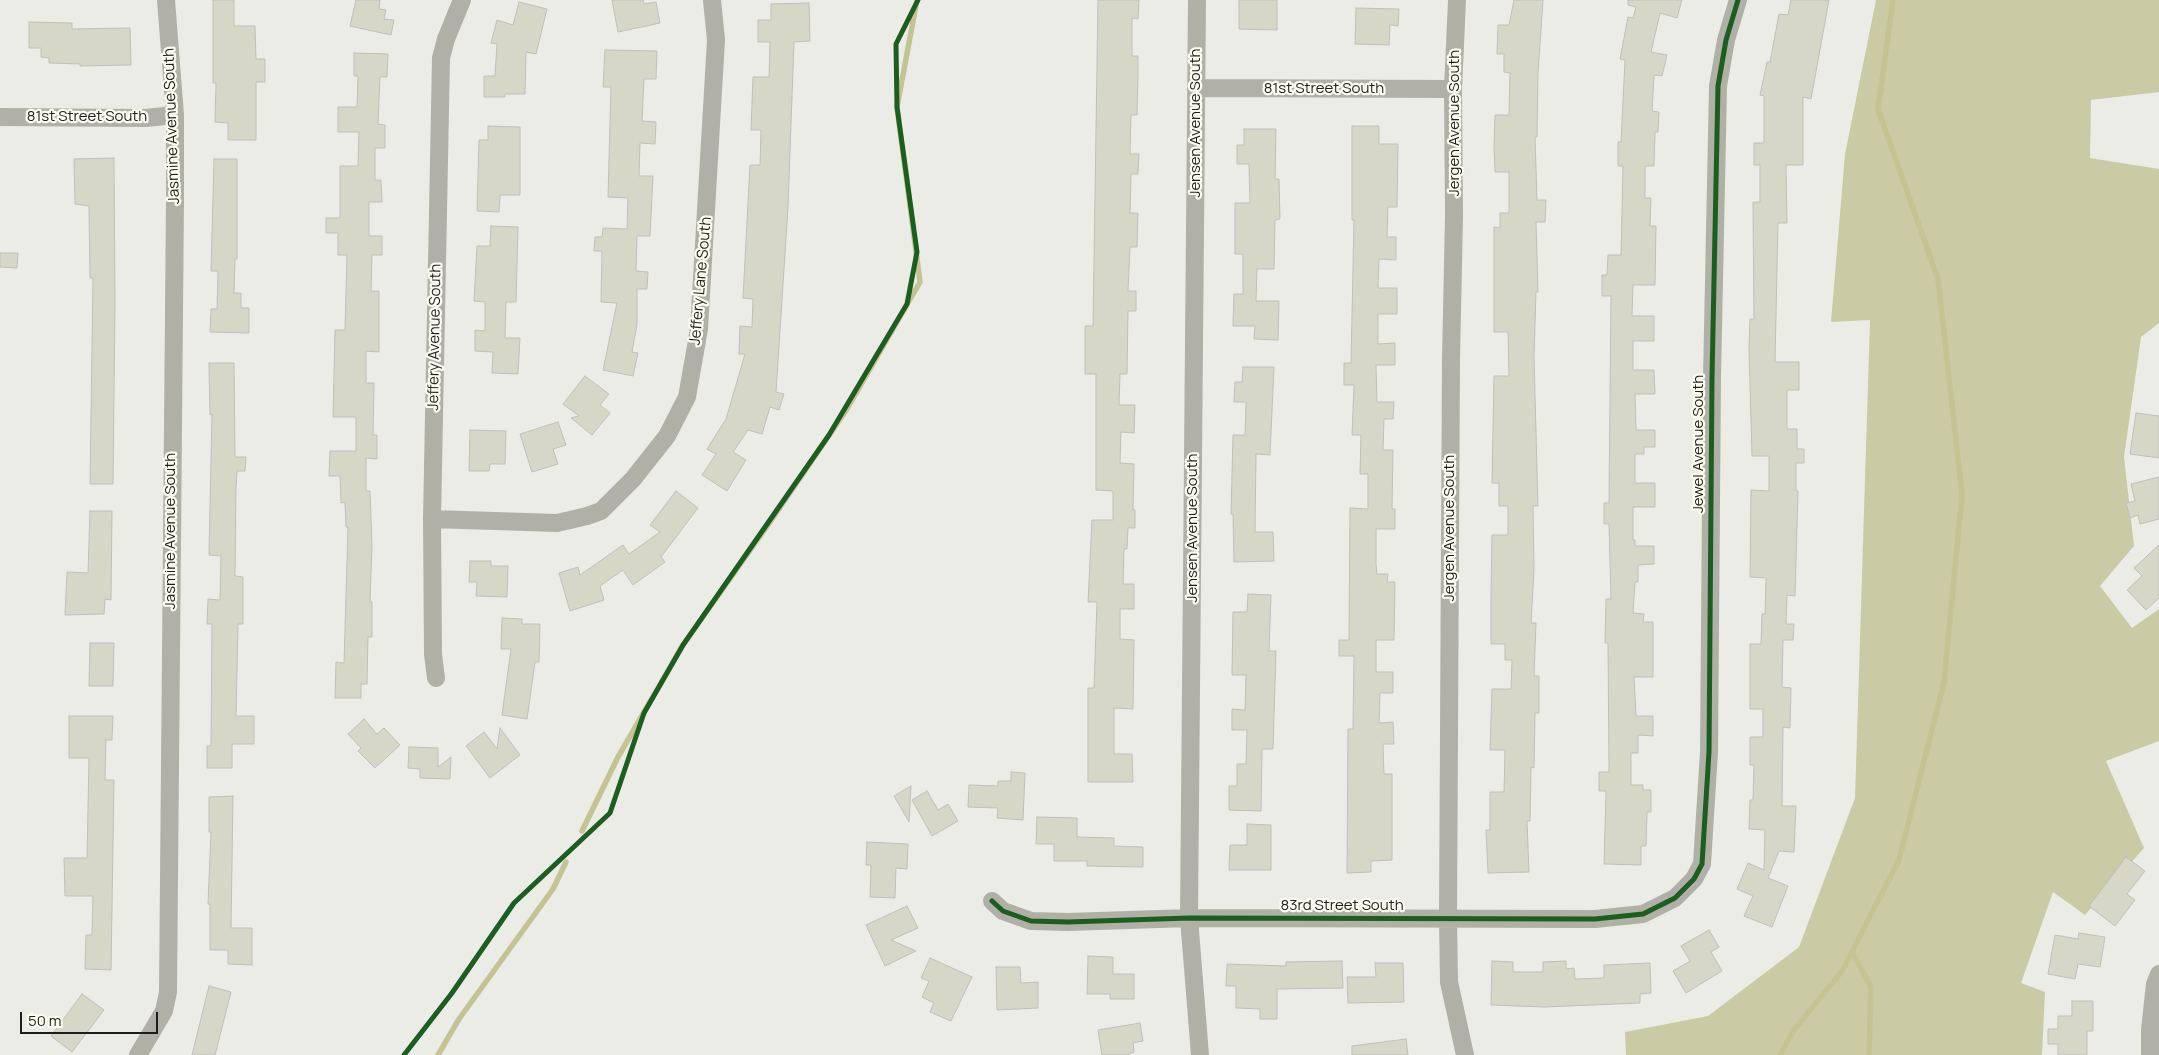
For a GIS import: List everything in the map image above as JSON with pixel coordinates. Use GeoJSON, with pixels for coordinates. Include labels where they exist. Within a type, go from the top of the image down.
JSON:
{"type":"FeatureCollection","features":[{"type":"Feature","properties":{"kind":"street","name":"Jasmine Avenue South"},"geometry":{"type":"LineString","coordinates":[[138,1055],[164,1011],[168,992],[175,116],[166,0]]}},
{"type":"Feature","properties":{"kind":"street","name":"Jeffery Avenue South"},"geometry":{"type":"LineString","coordinates":[[436,678],[433,654],[432,519],[441,58],[446,39],[462,0]]}},
{"type":"Feature","properties":{"kind":"street","name":"Jeffery Lane South"},"geometry":{"type":"LineString","coordinates":[[432,519],[558,523],[587,516],[601,511],[632,480],[668,436],[687,397],[699,329],[716,40],[712,0]]}},
{"type":"Feature","properties":{"kind":"street","name":"Jensen Avenue South"},"geometry":{"type":"LineString","coordinates":[[1197,0],[1189,918],[1200,1055]]}},
{"type":"Feature","properties":{"kind":"street","name":"Jergen Avenue South"},"geometry":{"type":"LineString","coordinates":[[1458,0],[1452,89],[1454,216],[1450,369],[1448,918],[1449,982],[1465,1055]]}},
{"type":"Feature","properties":{"kind":"street","name":"Jewel Avenue South"},"geometry":{"type":"LineString","coordinates":[[1688,885],[1694,879],[1702,864],[1709,752],[1712,378],[1718,86],[1726,40],[1738,0]]}},
{"type":"Feature","properties":{"kind":"street","name":"81st Street South"},"geometry":{"type":"LineString","coordinates":[[1196,88],[1452,89]]}},
{"type":"Feature","properties":{"kind":"street","name":"81st Street South"},"geometry":{"type":"LineString","coordinates":[[0,117],[145,118],[175,116]]}},
{"type":"Feature","properties":{"kind":"street","name":"83rd Street South"},"geometry":{"type":"LineString","coordinates":[[992,901],[1003,911],[1032,921],[1068,922],[1189,918],[1595,919],[1643,914],[1675,898],[1688,885]]}},
{"type":"Feature","properties":{"kind":"street"},"geometry":{"type":"LineString","coordinates":[[2150,1055],[2154,984],[2159,974]]}},
{"type":"Feature","properties":{"kind":"green space"},"geometry":{"type":"Polygon","coordinates":[[[1876,0],[2159,0],[2159,92],[2091,100],[2090,158],[2159,169],[2159,323],[2141,337],[2124,457],[2134,546],[2100,586],[2132,628],[2159,609],[2159,741],[2106,761],[2144,848],[2085,915],[2053,892],[2021,983],[2045,992],[2042,1055],[1626,1055],[1625,1032],[1708,1016],[1799,947],[1855,798],[1870,320],[1831,322],[1845,154],[1876,0]]]}},
{"type":"Feature","properties":{"kind":"building"},"geometry":{"type":"Polygon","coordinates":[[[213,0],[234,0],[234,26],[255,26],[256,59],[265,59],[265,82],[256,82],[256,140],[228,140],[228,123],[215,122],[216,83],[213,83],[213,0]]]}},
{"type":"Feature","properties":{"kind":"building"},"geometry":{"type":"Polygon","coordinates":[[[356,0],[380,0],[379,9],[386,10],[384,19],[394,20],[391,35],[350,26],[356,0]]]}},
{"type":"Feature","properties":{"kind":"building"},"geometry":{"type":"Polygon","coordinates":[[[612,0],[643,0],[644,4],[656,2],[660,23],[618,32],[612,0]]]}},
{"type":"Feature","properties":{"kind":"building"},"geometry":{"type":"Polygon","coordinates":[[[1098,0],[1139,0],[1138,19],[1132,18],[1132,56],[1138,56],[1138,78],[1137,115],[1131,115],[1130,154],[1139,154],[1138,174],[1131,174],[1130,213],[1138,213],[1137,247],[1130,247],[1128,291],[1136,291],[1136,311],[1128,311],[1127,374],[1120,374],[1119,405],[1135,405],[1134,433],[1121,432],[1120,463],[1134,464],[1133,510],[1135,510],[1135,528],[1128,528],[1127,549],[1124,549],[1123,584],[1134,584],[1134,609],[1120,609],[1120,639],[1134,640],[1133,709],[1114,708],[1114,754],[1132,754],[1133,782],[1088,782],[1088,688],[1094,688],[1097,602],[1088,602],[1092,520],[1113,520],[1113,491],[1096,490],[1096,374],[1085,374],[1085,326],[1093,326],[1098,0]]]}},
{"type":"Feature","properties":{"kind":"building"},"geometry":{"type":"Polygon","coordinates":[[[1239,0],[1277,0],[1277,30],[1239,29],[1239,0]]]}},
{"type":"Feature","properties":{"kind":"building"},"geometry":{"type":"Polygon","coordinates":[[[1514,0],[1543,0],[1538,73],[1537,137],[1535,137],[1537,200],[1546,200],[1545,222],[1536,222],[1538,292],[1536,292],[1534,358],[1538,506],[1533,506],[1534,570],[1531,623],[1536,623],[1534,676],[1539,676],[1539,713],[1535,713],[1534,768],[1531,767],[1530,821],[1527,821],[1529,872],[1488,873],[1486,830],[1490,830],[1490,792],[1504,792],[1505,750],[1490,750],[1492,689],[1511,689],[1512,660],[1505,660],[1505,644],[1491,644],[1491,594],[1492,535],[1508,535],[1508,506],[1499,506],[1499,483],[1492,483],[1494,376],[1509,376],[1508,332],[1494,332],[1494,227],[1500,228],[1500,213],[1509,213],[1509,172],[1495,172],[1495,115],[1509,115],[1510,73],[1504,72],[1504,54],[1497,54],[1498,25],[1509,25],[1514,0]]]}},
{"type":"Feature","properties":{"kind":"building"},"geometry":{"type":"Polygon","coordinates":[[[1628,0],[1682,0],[1677,18],[1660,13],[1651,52],[1667,55],[1662,76],[1654,75],[1652,111],[1659,112],[1658,132],[1655,132],[1654,166],[1645,166],[1645,198],[1651,198],[1650,226],[1656,226],[1655,285],[1633,285],[1632,316],[1654,316],[1654,341],[1633,341],[1633,370],[1654,370],[1655,394],[1635,394],[1636,430],[1655,430],[1655,447],[1644,447],[1644,454],[1635,454],[1635,483],[1655,483],[1655,507],[1633,507],[1633,540],[1635,540],[1635,546],[1654,546],[1654,564],[1638,565],[1638,582],[1635,582],[1633,613],[1644,614],[1643,622],[1653,622],[1653,677],[1634,677],[1636,716],[1653,716],[1653,736],[1638,735],[1638,753],[1631,753],[1631,785],[1643,785],[1643,790],[1651,790],[1651,812],[1647,812],[1646,846],[1641,846],[1641,865],[1604,864],[1606,791],[1599,791],[1599,772],[1609,772],[1608,643],[1605,643],[1606,599],[1611,599],[1609,524],[1604,524],[1604,503],[1609,503],[1611,296],[1602,296],[1602,275],[1607,275],[1608,255],[1621,255],[1623,166],[1618,166],[1618,142],[1621,142],[1625,60],[1620,59],[1628,17],[1633,18],[1636,7],[1628,5],[1628,0]]]}},
{"type":"Feature","properties":{"kind":"building"},"geometry":{"type":"Polygon","coordinates":[[[1791,0],[1829,0],[1811,99],[1803,97],[1803,165],[1786,165],[1787,223],[1778,223],[1775,362],[1799,362],[1799,390],[1787,390],[1787,429],[1797,429],[1797,449],[1804,449],[1804,463],[1796,463],[1796,491],[1798,491],[1795,596],[1787,595],[1786,624],[1794,624],[1793,640],[1783,640],[1782,687],[1791,688],[1790,728],[1783,727],[1782,806],[1796,806],[1794,852],[1779,851],[1768,878],[1788,886],[1772,927],[1744,916],[1753,896],[1737,889],[1748,863],[1764,870],[1765,830],[1749,829],[1750,800],[1753,800],[1754,765],[1750,765],[1750,737],[1763,737],[1763,709],[1750,709],[1750,644],[1761,644],[1762,614],[1765,614],[1766,578],[1750,577],[1751,490],[1769,491],[1769,456],[1752,456],[1749,349],[1750,319],[1754,319],[1753,202],[1760,202],[1760,165],[1754,165],[1754,143],[1764,143],[1764,96],[1760,95],[1767,62],[1770,62],[1779,14],[1788,15],[1791,0]]]}},
{"type":"Feature","properties":{"kind":"building"},"geometry":{"type":"Polygon","coordinates":[[[519,2],[547,9],[536,54],[526,52],[525,94],[505,94],[505,97],[484,97],[484,76],[495,76],[497,44],[491,43],[497,20],[513,25],[519,2]]]}},
{"type":"Feature","properties":{"kind":"building"},"geometry":{"type":"Polygon","coordinates":[[[809,3],[810,41],[794,42],[788,207],[776,392],[784,394],[779,410],[770,407],[762,434],[748,430],[733,452],[746,460],[727,491],[702,475],[716,454],[707,449],[726,419],[745,354],[739,354],[740,326],[752,327],[753,299],[743,298],[750,165],[760,165],[761,130],[751,130],[753,77],[769,77],[770,42],[758,42],[758,20],[771,20],[771,4],[809,3]]]}},
{"type":"Feature","properties":{"kind":"building"},"geometry":{"type":"Polygon","coordinates":[[[1356,8],[1399,9],[1398,26],[1390,25],[1389,45],[1355,44],[1356,8]]]}},
{"type":"Feature","properties":{"kind":"building"},"geometry":{"type":"Polygon","coordinates":[[[29,22],[72,23],[72,29],[130,28],[131,65],[80,66],[80,64],[49,63],[49,58],[41,57],[41,48],[29,48],[29,22]]]}},
{"type":"Feature","properties":{"kind":"building"},"geometry":{"type":"Polygon","coordinates":[[[605,50],[657,51],[656,79],[644,79],[642,121],[656,122],[655,144],[640,143],[639,176],[653,176],[650,236],[637,236],[636,271],[648,272],[647,289],[637,289],[637,325],[632,352],[638,353],[633,376],[603,370],[617,303],[601,302],[602,251],[594,251],[595,237],[602,237],[603,228],[627,229],[628,198],[608,197],[611,87],[603,87],[605,50]]]}},
{"type":"Feature","properties":{"kind":"building"},"geometry":{"type":"Polygon","coordinates":[[[354,53],[388,54],[387,77],[380,77],[378,124],[385,125],[385,148],[375,148],[375,180],[381,180],[382,202],[369,202],[369,236],[382,236],[382,255],[372,255],[371,291],[379,291],[379,352],[366,351],[366,383],[374,383],[373,435],[377,435],[377,459],[366,458],[366,491],[370,491],[372,546],[370,602],[372,602],[372,637],[368,637],[367,684],[361,684],[361,698],[335,698],[336,662],[344,663],[348,527],[346,527],[345,502],[341,503],[340,476],[329,476],[330,451],[356,451],[356,417],[333,417],[335,330],[345,330],[347,255],[338,255],[338,233],[326,233],[326,218],[340,218],[340,166],[358,166],[359,132],[338,132],[338,107],[357,107],[358,76],[354,76],[354,53]]]}},
{"type":"Feature","properties":{"kind":"building"},"geometry":{"type":"Polygon","coordinates":[[[488,126],[520,127],[520,195],[500,195],[499,212],[477,211],[479,140],[488,140],[488,126]]]}},
{"type":"Feature","properties":{"kind":"building"},"geometry":{"type":"Polygon","coordinates":[[[1352,126],[1379,126],[1379,144],[1398,144],[1397,207],[1388,207],[1387,237],[1396,237],[1396,260],[1379,259],[1378,288],[1397,288],[1397,314],[1378,314],[1378,344],[1395,343],[1395,365],[1376,365],[1377,402],[1394,402],[1393,419],[1384,419],[1383,450],[1393,450],[1392,509],[1395,509],[1395,529],[1376,529],[1377,574],[1388,574],[1387,582],[1395,582],[1394,640],[1376,640],[1376,672],[1393,672],[1393,693],[1380,693],[1379,723],[1393,722],[1394,744],[1383,744],[1384,774],[1392,774],[1392,860],[1371,861],[1371,872],[1347,873],[1348,729],[1353,729],[1354,656],[1339,656],[1339,640],[1349,640],[1350,508],[1368,509],[1368,474],[1360,474],[1361,435],[1352,435],[1354,385],[1344,385],[1344,363],[1351,363],[1354,220],[1352,220],[1352,126]]]}},
{"type":"Feature","properties":{"kind":"building"},"geometry":{"type":"Polygon","coordinates":[[[1244,129],[1276,129],[1275,179],[1279,179],[1280,219],[1275,220],[1274,269],[1257,269],[1256,301],[1279,301],[1278,340],[1254,339],[1255,326],[1233,326],[1234,294],[1243,294],[1243,254],[1235,254],[1235,203],[1250,203],[1249,164],[1237,164],[1237,145],[1244,145],[1244,129]]]}},
{"type":"Feature","properties":{"kind":"building"},"geometry":{"type":"Polygon","coordinates":[[[114,158],[113,484],[90,484],[93,278],[90,278],[89,206],[75,204],[74,159],[114,158]]]}},
{"type":"Feature","properties":{"kind":"building"},"geometry":{"type":"Polygon","coordinates":[[[214,159],[237,159],[237,259],[235,259],[234,293],[241,293],[241,308],[249,308],[249,333],[210,332],[211,309],[217,309],[218,271],[211,271],[214,159]]]}},
{"type":"Feature","properties":{"kind":"building"},"geometry":{"type":"Polygon","coordinates":[[[491,226],[518,227],[516,302],[506,302],[505,338],[520,338],[518,374],[492,373],[493,352],[475,351],[475,330],[485,331],[485,302],[474,301],[477,246],[490,246],[491,226]]]}},
{"type":"Feature","properties":{"kind":"building"},"geometry":{"type":"Polygon","coordinates":[[[0,253],[18,253],[17,268],[0,267],[0,253]]]}},
{"type":"Feature","properties":{"kind":"building"},"geometry":{"type":"Polygon","coordinates":[[[209,363],[234,363],[235,457],[246,457],[245,471],[237,471],[236,487],[235,576],[243,577],[243,624],[238,624],[236,716],[254,716],[254,744],[232,744],[232,768],[207,768],[207,746],[211,746],[212,624],[207,624],[208,599],[220,600],[221,556],[209,555],[212,414],[210,415],[209,363]]]}},
{"type":"Feature","properties":{"kind":"building"},"geometry":{"type":"Polygon","coordinates":[[[1243,367],[1274,367],[1270,455],[1256,454],[1255,532],[1273,532],[1274,561],[1234,562],[1233,514],[1231,514],[1233,435],[1245,435],[1246,402],[1234,402],[1235,382],[1242,382],[1243,367]]]}},
{"type":"Feature","properties":{"kind":"building"},"geometry":{"type":"Polygon","coordinates":[[[585,376],[609,394],[600,405],[610,413],[592,435],[571,418],[579,416],[563,404],[585,376]]]}},
{"type":"Feature","properties":{"kind":"building"},"geometry":{"type":"Polygon","coordinates":[[[2136,413],[2159,416],[2159,458],[2130,454],[2136,413]]]}},
{"type":"Feature","properties":{"kind":"building"},"geometry":{"type":"Polygon","coordinates":[[[558,422],[566,445],[553,449],[558,464],[532,472],[520,434],[558,422]]]}},
{"type":"Feature","properties":{"kind":"building"},"geometry":{"type":"Polygon","coordinates":[[[470,430],[506,431],[505,464],[490,464],[489,471],[469,471],[470,430]]]}},
{"type":"Feature","properties":{"kind":"building"},"geometry":{"type":"Polygon","coordinates":[[[2159,477],[2159,519],[2140,524],[2138,515],[2130,518],[2126,503],[2135,501],[2131,484],[2159,477]]]}},
{"type":"Feature","properties":{"kind":"building"},"geometry":{"type":"Polygon","coordinates":[[[676,491],[698,508],[661,557],[665,562],[633,585],[623,570],[600,586],[604,600],[570,611],[559,573],[578,567],[580,575],[623,545],[629,554],[660,532],[650,525],[676,491]]]}},
{"type":"Feature","properties":{"kind":"building"},"geometry":{"type":"Polygon","coordinates":[[[90,511],[112,511],[111,600],[105,599],[104,614],[65,615],[67,572],[88,573],[90,511]]]}},
{"type":"Feature","properties":{"kind":"building"},"geometry":{"type":"Polygon","coordinates":[[[2159,545],[2159,598],[2146,610],[2127,590],[2142,576],[2134,568],[2159,545]]]}},
{"type":"Feature","properties":{"kind":"building"},"geometry":{"type":"Polygon","coordinates":[[[470,561],[491,561],[491,566],[508,566],[507,597],[476,596],[477,582],[469,582],[470,561]]]}},
{"type":"Feature","properties":{"kind":"building"},"geometry":{"type":"Polygon","coordinates":[[[1248,594],[1271,595],[1269,651],[1276,651],[1273,749],[1262,749],[1261,811],[1229,810],[1229,786],[1237,786],[1237,764],[1246,764],[1247,730],[1232,730],[1232,709],[1245,710],[1246,675],[1232,675],[1233,612],[1247,612],[1248,594]]]}},
{"type":"Feature","properties":{"kind":"building"},"geometry":{"type":"Polygon","coordinates":[[[502,618],[522,619],[522,624],[540,624],[539,662],[535,662],[527,719],[502,715],[511,649],[501,649],[502,618]]]}},
{"type":"Feature","properties":{"kind":"building"},"geometry":{"type":"Polygon","coordinates":[[[90,643],[114,643],[113,686],[89,686],[90,643]]]}},
{"type":"Feature","properties":{"kind":"building"},"geometry":{"type":"Polygon","coordinates":[[[69,716],[113,716],[112,740],[106,740],[105,780],[114,780],[111,970],[85,969],[86,935],[92,935],[93,896],[65,896],[64,858],[87,858],[89,758],[69,758],[69,716]]]}},
{"type":"Feature","properties":{"kind":"building"},"geometry":{"type":"Polygon","coordinates":[[[364,719],[377,734],[384,728],[400,745],[375,768],[358,751],[361,748],[348,734],[364,719]]]}},
{"type":"Feature","properties":{"kind":"building"},"geometry":{"type":"Polygon","coordinates":[[[500,728],[520,755],[490,778],[466,746],[484,732],[497,749],[500,728]]]}},
{"type":"Feature","properties":{"kind":"building"},"geometry":{"type":"Polygon","coordinates":[[[409,747],[438,748],[438,767],[451,757],[450,779],[420,778],[420,769],[408,768],[409,747]]]}},
{"type":"Feature","properties":{"kind":"building"},"geometry":{"type":"Polygon","coordinates":[[[1011,772],[1025,773],[1023,820],[997,818],[998,808],[968,807],[969,785],[998,786],[998,781],[1011,781],[1011,772]]]}},
{"type":"Feature","properties":{"kind":"building"},"geometry":{"type":"Polygon","coordinates":[[[911,786],[909,822],[894,796],[911,786]]]}},
{"type":"Feature","properties":{"kind":"building"},"geometry":{"type":"Polygon","coordinates":[[[927,791],[938,810],[948,804],[958,821],[932,836],[912,800],[927,791]]]}},
{"type":"Feature","properties":{"kind":"building"},"geometry":{"type":"Polygon","coordinates":[[[233,796],[231,928],[252,928],[252,965],[228,964],[228,950],[210,950],[210,904],[208,904],[211,832],[209,832],[209,797],[233,796]]]}},
{"type":"Feature","properties":{"kind":"building"},"geometry":{"type":"Polygon","coordinates":[[[1037,817],[1077,818],[1077,837],[1114,838],[1114,846],[1143,847],[1143,867],[1087,866],[1087,861],[1054,861],[1054,844],[1036,844],[1037,817]]]}},
{"type":"Feature","properties":{"kind":"building"},"geometry":{"type":"Polygon","coordinates":[[[1247,824],[1271,825],[1271,870],[1229,870],[1230,845],[1247,845],[1247,824]]]}},
{"type":"Feature","properties":{"kind":"building"},"geometry":{"type":"Polygon","coordinates":[[[867,842],[908,844],[907,869],[896,868],[895,898],[870,897],[871,865],[866,865],[867,842]]]}},
{"type":"Feature","properties":{"kind":"building"},"geometry":{"type":"Polygon","coordinates":[[[2126,857],[2145,871],[2127,894],[2135,900],[2115,926],[2089,906],[2126,857]]]}},
{"type":"Feature","properties":{"kind":"building"},"geometry":{"type":"Polygon","coordinates":[[[907,906],[918,928],[891,940],[916,951],[885,966],[866,925],[907,906]]]}},
{"type":"Feature","properties":{"kind":"building"},"geometry":{"type":"Polygon","coordinates":[[[1709,930],[1719,947],[1711,952],[1722,971],[1686,993],[1673,971],[1690,961],[1681,946],[1709,930]]]}},
{"type":"Feature","properties":{"kind":"building"},"geometry":{"type":"Polygon","coordinates":[[[2079,933],[2105,937],[2100,967],[2078,964],[2075,979],[2048,974],[2055,935],[2078,939],[2079,933]]]}},
{"type":"Feature","properties":{"kind":"building"},"geometry":{"type":"Polygon","coordinates":[[[1088,956],[1113,957],[1113,974],[1134,974],[1134,999],[1110,999],[1110,994],[1087,994],[1088,956]]]}},
{"type":"Feature","properties":{"kind":"building"},"geometry":{"type":"Polygon","coordinates":[[[930,958],[972,977],[951,1021],[930,1012],[934,1003],[922,997],[929,981],[921,978],[930,958]]]}},
{"type":"Feature","properties":{"kind":"building"},"geometry":{"type":"Polygon","coordinates":[[[1342,961],[1343,988],[1277,989],[1277,1019],[1260,1019],[1260,1009],[1236,1008],[1236,986],[1226,986],[1227,964],[1286,966],[1286,962],[1342,961]]]}},
{"type":"Feature","properties":{"kind":"building"},"geometry":{"type":"Polygon","coordinates":[[[1492,961],[1513,962],[1513,972],[1543,972],[1543,962],[1566,961],[1566,969],[1574,968],[1575,979],[1604,978],[1604,965],[1650,963],[1651,993],[1640,994],[1640,1003],[1545,1007],[1491,1005],[1492,961]]]}},
{"type":"Feature","properties":{"kind":"building"},"geometry":{"type":"Polygon","coordinates":[[[1375,963],[1403,963],[1404,1002],[1348,1003],[1347,977],[1376,977],[1375,963]]]}},
{"type":"Feature","properties":{"kind":"building"},"geometry":{"type":"Polygon","coordinates":[[[996,967],[1020,967],[1021,983],[1038,982],[1038,1008],[997,1010],[996,967]]]}},
{"type":"Feature","properties":{"kind":"building"},"geometry":{"type":"Polygon","coordinates":[[[209,986],[231,992],[215,1055],[192,1055],[209,986]]]}},
{"type":"Feature","properties":{"kind":"building"},"geometry":{"type":"Polygon","coordinates":[[[82,994],[104,1010],[72,1052],[51,1036],[82,994]]]}},
{"type":"Feature","properties":{"kind":"building"},"geometry":{"type":"Polygon","coordinates":[[[2072,1001],[2093,1001],[2093,1031],[2087,1031],[2087,1055],[2058,1055],[2058,1044],[2048,1044],[2048,1029],[2058,1029],[2058,1016],[2072,1016],[2072,1001]]]}},
{"type":"Feature","properties":{"kind":"building"},"geometry":{"type":"Polygon","coordinates":[[[1140,1023],[1143,1041],[1133,1043],[1134,1052],[1127,1055],[1102,1055],[1098,1030],[1140,1023]]]}},
{"type":"Feature","properties":{"kind":"building"},"geometry":{"type":"Polygon","coordinates":[[[1406,1039],[1408,1055],[1352,1055],[1352,1046],[1406,1039]]]}},
{"type":"Feature","properties":{"kind":"waterway"},"geometry":{"type":"LineString","coordinates":[[582,831],[618,757],[683,645],[847,409],[920,282],[897,107],[917,0]]}},
{"type":"Feature","properties":{"kind":"waterway"},"geometry":{"type":"LineString","coordinates":[[1780,1055],[1794,1030],[1842,971],[1899,860],[1944,682],[1962,495],[1938,279],[1878,109],[1893,0]]}},
{"type":"Feature","properties":{"kind":"waterway"},"geometry":{"type":"LineString","coordinates":[[438,1055],[459,1019],[553,889],[566,862]]}},
{"type":"Feature","properties":{"kind":"waterway"},"geometry":{"type":"LineString","coordinates":[[1852,952],[1871,987],[1869,1055]]}},
{"type":"Feature","properties":{"kind":"cycle path"},"geometry":{"type":"LineString","coordinates":[[404,1055],[452,993],[514,903],[610,813],[644,713],[683,645],[829,435],[907,304],[917,252],[897,107],[896,44],[918,0]]}},
{"type":"Feature","properties":{"kind":"cycle path"},"geometry":{"type":"LineString","coordinates":[[992,901],[1003,911],[1031,921],[1068,922],[1189,918],[1595,919],[1643,914],[1675,898],[1694,879],[1702,864],[1709,752],[1712,378],[1718,86],[1726,40],[1738,0]]}}]}
